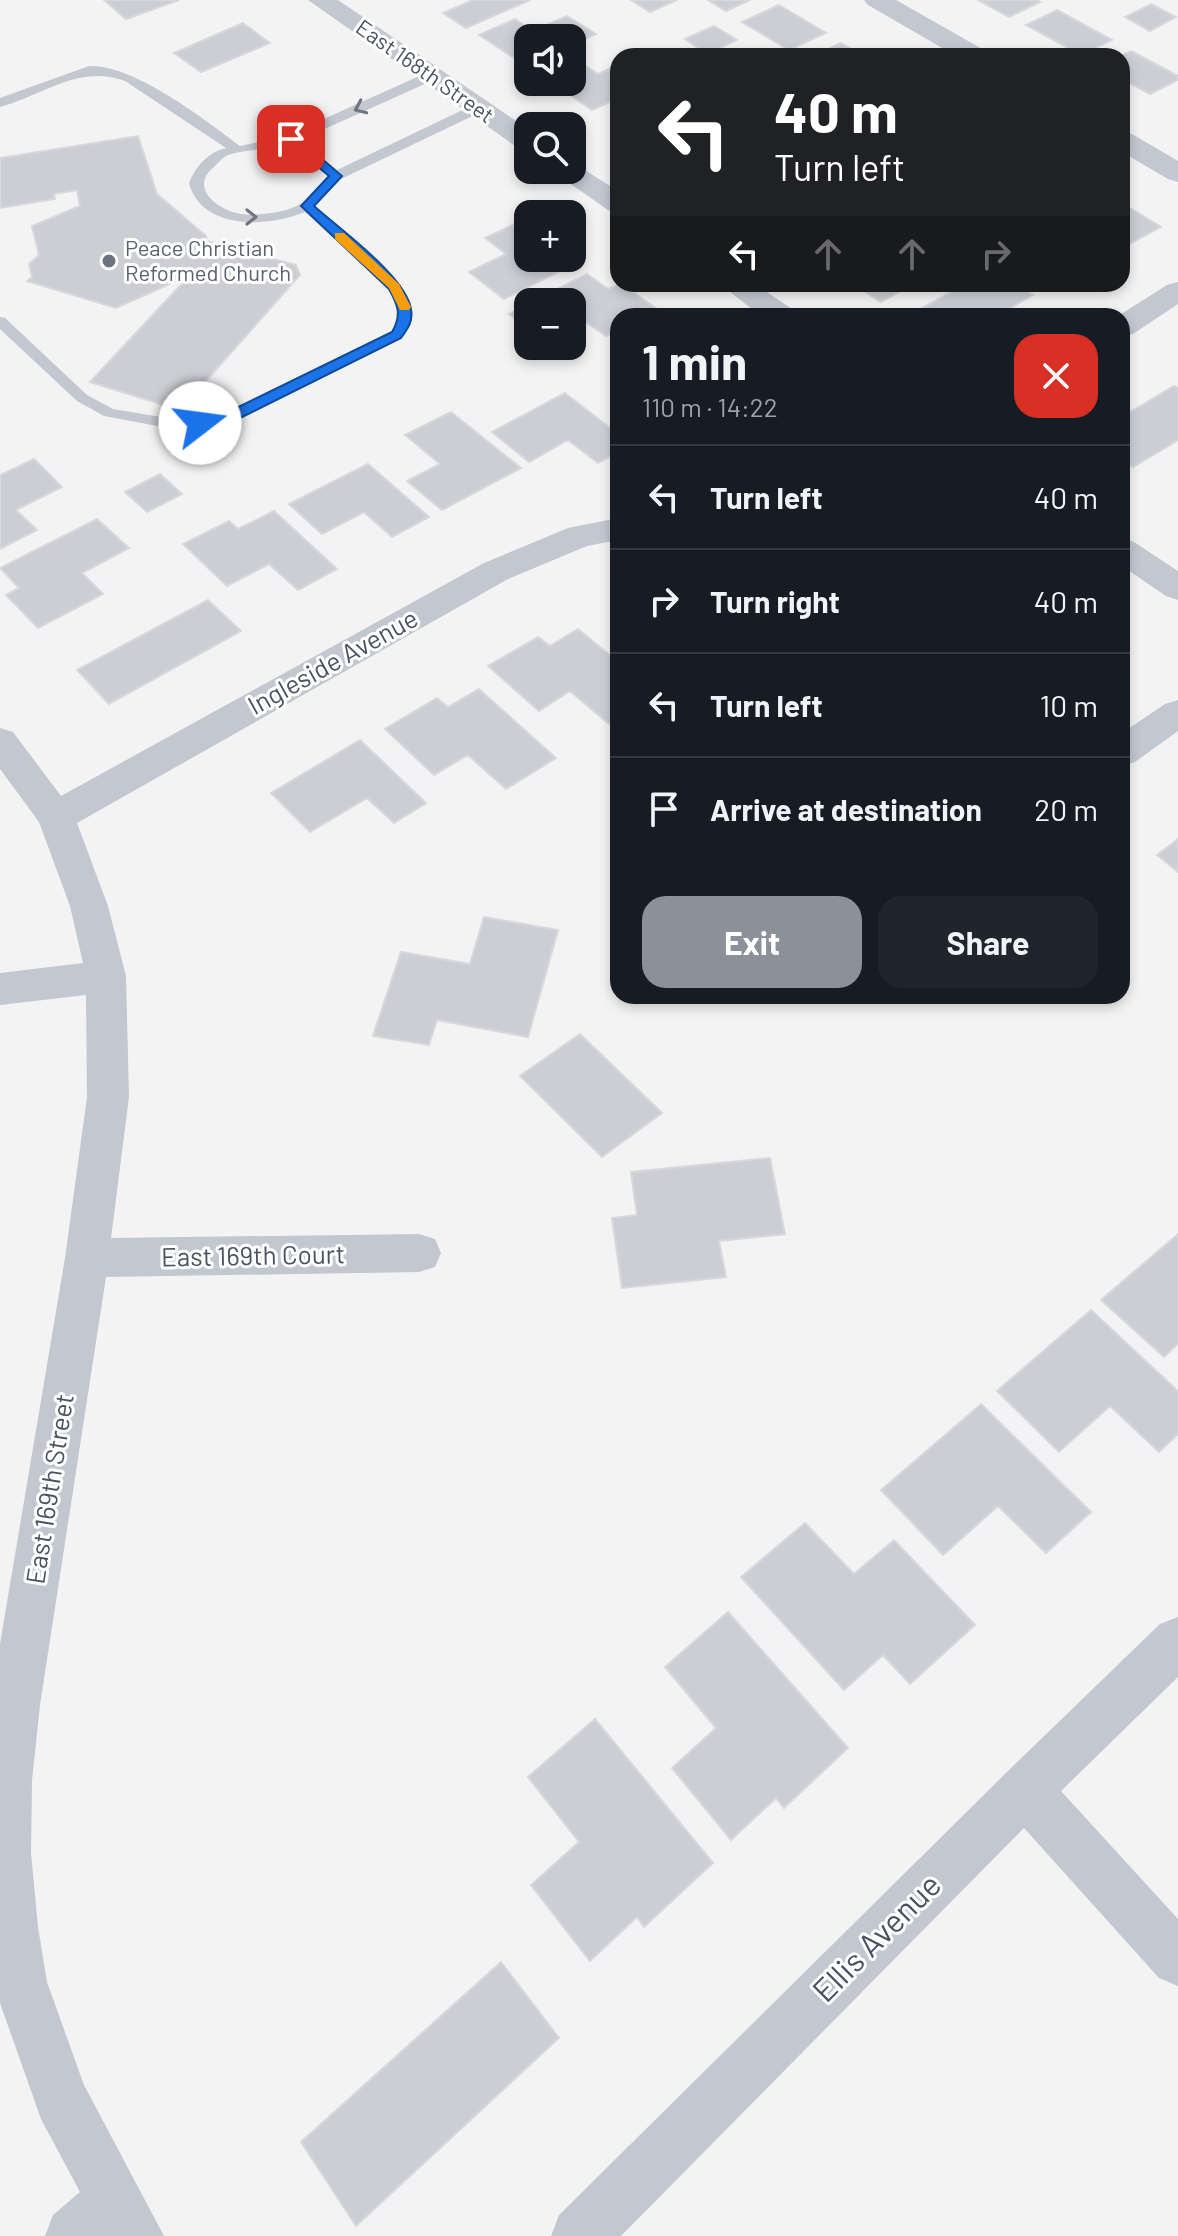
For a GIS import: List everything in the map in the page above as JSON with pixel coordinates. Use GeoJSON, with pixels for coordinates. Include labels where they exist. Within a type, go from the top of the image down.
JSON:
{"type":"FeatureCollection","features":[{"type":"Feature","properties":{"kind":"street","name":"East 168th Street"},"geometry":{"type":"LineString","coordinates":[[321,0],[514,132]]}},
{"type":"Feature","properties":{"kind":"street"},"geometry":{"type":"LineString","coordinates":[[877,0],[961,48]]}},
{"type":"Feature","properties":{"kind":"street"},"geometry":{"type":"LineString","coordinates":[[1130,145],[1178,173]]}},
{"type":"Feature","properties":{"kind":"street"},"geometry":{"type":"LineString","coordinates":[[586,182],[610,198]]}},
{"type":"Feature","properties":{"kind":"street"},"geometry":{"type":"LineString","coordinates":[[1130,322],[1178,291]]}},
{"type":"Feature","properties":{"kind":"street"},"geometry":{"type":"LineString","coordinates":[[746,292],[770,308]]}},
{"type":"Feature","properties":{"kind":"street","name":"Ingleside Avenue"},"geometry":{"type":"LineString","coordinates":[[56,817],[496,571],[580,536],[610,530]]}},
{"type":"Feature","properties":{"kind":"street"},"geometry":{"type":"LineString","coordinates":[[1130,555],[1178,588]]}},
{"type":"Feature","properties":{"kind":"street"},"geometry":{"type":"LineString","coordinates":[[1130,746],[1178,713]]}},
{"type":"Feature","properties":{"kind":"street","name":"East 169th Street"},"geometry":{"type":"LineString","coordinates":[[0,742],[56,817],[89,906],[106,976],[108,1097],[87,1258],[15,1705],[6,1780],[5,1853],[20,1982],[107,2224]]}},
{"type":"Feature","properties":{"kind":"street"},"geometry":{"type":"LineString","coordinates":[[0,989],[106,976]]}},
{"type":"Feature","properties":{"kind":"street","name":"East 169th Court"},"geometry":{"type":"LineString","coordinates":[[87,1258],[419,1253]]}},
{"type":"Feature","properties":{"kind":"street","name":"Ellis Avenue"},"geometry":{"type":"LineString","coordinates":[[580,2236],[1025,1790],[1178,1642]]}},
{"type":"Feature","properties":{"kind":"street"},"geometry":{"type":"LineString","coordinates":[[1025,1790],[1178,1959]]}},
{"type":"Feature","properties":{"kind":"lane"},"geometry":{"type":"LineString","coordinates":[[0,103],[83,71],[112,71],[130,78],[235,148]]}},
{"type":"Feature","properties":{"kind":"lane"},"geometry":{"type":"LineString","coordinates":[[431,76],[291,139],[266,147],[235,148],[211,159],[200,171],[196,184],[206,203],[230,216],[249,219],[293,212],[307,206],[336,176],[478,108]]}},
{"type":"Feature","properties":{"kind":"lane"},"geometry":{"type":"LineString","coordinates":[[291,139],[336,176]]}},
{"type":"Feature","properties":{"kind":"lane"},"geometry":{"type":"LineString","coordinates":[[0,321],[82,398],[109,413],[179,425],[221,421],[397,335],[405,321],[405,306],[395,287],[307,206]]}},
{"type":"Feature","properties":{"kind":"building"},"geometry":{"type":"Polygon","coordinates":[[[104,0],[179,0],[126,19],[104,0]]]}},
{"type":"Feature","properties":{"kind":"building"},"geometry":{"type":"Polygon","coordinates":[[[473,0],[530,0],[466,28],[443,13],[473,0]]]}},
{"type":"Feature","properties":{"kind":"building"},"geometry":{"type":"Polygon","coordinates":[[[631,0],[677,0],[650,12],[631,0]]]}},
{"type":"Feature","properties":{"kind":"building"},"geometry":{"type":"Polygon","coordinates":[[[708,0],[750,0],[726,11],[708,0]]]}},
{"type":"Feature","properties":{"kind":"building"},"geometry":{"type":"Polygon","coordinates":[[[978,0],[1037,0],[1040,2],[1009,17],[978,0]]]}},
{"type":"Feature","properties":{"kind":"building"},"geometry":{"type":"Polygon","coordinates":[[[1151,4],[1176,17],[1150,31],[1125,17],[1151,4]]]}},
{"type":"Feature","properties":{"kind":"building"},"geometry":{"type":"Polygon","coordinates":[[[779,5],[826,33],[793,48],[786,48],[742,22],[779,5]]]}},
{"type":"Feature","properties":{"kind":"building"},"geometry":{"type":"Polygon","coordinates":[[[1057,10],[1112,40],[1095,48],[1068,48],[1026,25],[1057,10]]]}},
{"type":"Feature","properties":{"kind":"building"},"geometry":{"type":"Polygon","coordinates":[[[567,16],[580,24],[548,24],[567,16]]]}},
{"type":"Feature","properties":{"kind":"building"},"geometry":{"type":"Polygon","coordinates":[[[515,19],[522,24],[514,24],[514,58],[479,35],[515,19]]]}},
{"type":"Feature","properties":{"kind":"building"},"geometry":{"type":"Polygon","coordinates":[[[243,23],[270,43],[201,72],[174,53],[243,23]]]}},
{"type":"Feature","properties":{"kind":"building"},"geometry":{"type":"Polygon","coordinates":[[[714,26],[737,40],[720,48],[698,48],[685,39],[714,26]]]}},
{"type":"Feature","properties":{"kind":"building"},"geometry":{"type":"Polygon","coordinates":[[[586,28],[596,34],[586,39],[586,28]]]}},
{"type":"Feature","properties":{"kind":"building"},"geometry":{"type":"Polygon","coordinates":[[[841,43],[850,48],[831,48],[841,43]]]}},
{"type":"Feature","properties":{"kind":"building"},"geometry":{"type":"Polygon","coordinates":[[[1130,51],[1178,76],[1178,80],[1150,94],[1130,83],[1130,51]]]}},
{"type":"Feature","properties":{"kind":"building"},"geometry":{"type":"Polygon","coordinates":[[[586,66],[598,74],[610,69],[610,102],[592,110],[572,96],[586,96],[586,66]]]}},
{"type":"Feature","properties":{"kind":"building"},"geometry":{"type":"Polygon","coordinates":[[[138,136],[157,194],[206,236],[207,241],[296,265],[300,275],[180,410],[90,382],[190,275],[116,308],[27,281],[32,277],[29,264],[39,255],[32,226],[80,206],[77,190],[54,194],[55,199],[0,208],[0,158],[138,136]]]}},
{"type":"Feature","properties":{"kind":"building"},"geometry":{"type":"Polygon","coordinates":[[[1130,208],[1161,227],[1130,244],[1130,208]]]}},
{"type":"Feature","properties":{"kind":"building"},"geometry":{"type":"Polygon","coordinates":[[[514,224],[514,272],[558,272],[526,288],[514,288],[514,294],[504,299],[469,272],[506,254],[485,238],[514,224]]]}},
{"type":"Feature","properties":{"kind":"building"},"geometry":{"type":"Polygon","coordinates":[[[587,274],[610,288],[610,292],[633,292],[656,308],[610,308],[610,334],[606,336],[586,322],[586,288],[560,288],[587,274]]]}},
{"type":"Feature","properties":{"kind":"building"},"geometry":{"type":"Polygon","coordinates":[[[865,292],[899,292],[881,302],[865,292]]]}},
{"type":"Feature","properties":{"kind":"building"},"geometry":{"type":"Polygon","coordinates":[[[952,292],[1028,292],[1033,295],[1010,308],[922,308],[952,292]]]}},
{"type":"Feature","properties":{"kind":"building"},"geometry":{"type":"Polygon","coordinates":[[[1174,386],[1178,388],[1178,440],[1133,467],[1130,465],[1130,412],[1174,386]]]}},
{"type":"Feature","properties":{"kind":"building"},"geometry":{"type":"Polygon","coordinates":[[[565,393],[610,428],[610,456],[598,463],[568,440],[529,462],[492,432],[565,393]]]}},
{"type":"Feature","properties":{"kind":"building"},"geometry":{"type":"Polygon","coordinates":[[[451,412],[521,468],[442,510],[407,481],[440,464],[405,435],[451,412]]]}},
{"type":"Feature","properties":{"kind":"building"},"geometry":{"type":"Polygon","coordinates":[[[34,459],[62,487],[16,510],[37,530],[0,549],[0,475],[34,459]]]}},
{"type":"Feature","properties":{"kind":"building"},"geometry":{"type":"Polygon","coordinates":[[[368,464],[429,517],[392,537],[364,512],[322,534],[289,504],[368,464]]]}},
{"type":"Feature","properties":{"kind":"building"},"geometry":{"type":"Polygon","coordinates":[[[160,474],[182,494],[147,512],[125,492],[160,474]]]}},
{"type":"Feature","properties":{"kind":"building"},"geometry":{"type":"Polygon","coordinates":[[[274,511],[337,569],[298,590],[269,564],[227,586],[183,544],[229,521],[238,529],[274,511]]]}},
{"type":"Feature","properties":{"kind":"building"},"geometry":{"type":"Polygon","coordinates":[[[97,519],[129,548],[82,573],[103,594],[38,628],[6,595],[19,588],[0,568],[97,519]]]}},
{"type":"Feature","properties":{"kind":"building"},"geometry":{"type":"Polygon","coordinates":[[[208,600],[241,631],[109,704],[77,670],[208,600]]]}},
{"type":"Feature","properties":{"kind":"building"},"geometry":{"type":"Polygon","coordinates":[[[578,629],[610,655],[610,723],[570,691],[539,711],[488,666],[538,637],[550,646],[578,629]]]}},
{"type":"Feature","properties":{"kind":"building"},"geometry":{"type":"Polygon","coordinates":[[[479,689],[556,758],[506,789],[468,755],[434,775],[385,729],[437,698],[448,707],[479,689]]]}},
{"type":"Feature","properties":{"kind":"building"},"geometry":{"type":"Polygon","coordinates":[[[360,740],[426,803],[394,823],[367,798],[310,832],[271,793],[360,740]]]}},
{"type":"Feature","properties":{"kind":"building"},"geometry":{"type":"Polygon","coordinates":[[[1178,839],[1178,872],[1157,855],[1178,839]]]}},
{"type":"Feature","properties":{"kind":"building"},"geometry":{"type":"Polygon","coordinates":[[[484,917],[558,930],[528,1037],[437,1020],[429,1045],[373,1036],[401,952],[470,964],[484,917]]]}},
{"type":"Feature","properties":{"kind":"building"},"geometry":{"type":"Polygon","coordinates":[[[580,1034],[662,1113],[602,1157],[520,1076],[580,1034]]]}},
{"type":"Feature","properties":{"kind":"building"},"geometry":{"type":"Polygon","coordinates":[[[770,1158],[785,1234],[719,1241],[726,1277],[622,1288],[612,1218],[637,1215],[631,1172],[770,1158]]]}},
{"type":"Feature","properties":{"kind":"building"},"geometry":{"type":"Polygon","coordinates":[[[1178,1234],[1178,1344],[1164,1357],[1101,1300],[1178,1234]]]}},
{"type":"Feature","properties":{"kind":"building"},"geometry":{"type":"Polygon","coordinates":[[[1091,1310],[1178,1391],[1178,1434],[1159,1452],[1110,1406],[1059,1452],[997,1391],[1091,1310]]]}},
{"type":"Feature","properties":{"kind":"building"},"geometry":{"type":"Polygon","coordinates":[[[981,1404],[1091,1512],[1046,1553],[998,1506],[943,1555],[881,1490],[981,1404]]]}},
{"type":"Feature","properties":{"kind":"building"},"geometry":{"type":"Polygon","coordinates":[[[805,1523],[854,1574],[894,1540],[975,1625],[910,1684],[883,1655],[844,1690],[741,1577],[805,1523]]]}},
{"type":"Feature","properties":{"kind":"building"},"geometry":{"type":"Polygon","coordinates":[[[728,1612],[848,1748],[784,1808],[776,1798],[731,1840],[672,1768],[716,1728],[665,1667],[728,1612]]]}},
{"type":"Feature","properties":{"kind":"building"},"geometry":{"type":"Polygon","coordinates":[[[595,1719],[713,1863],[644,1927],[637,1917],[590,1961],[531,1885],[579,1842],[528,1777],[595,1719]]]}},
{"type":"Feature","properties":{"kind":"building"},"geometry":{"type":"Polygon","coordinates":[[[501,1962],[559,2038],[356,2226],[301,2142],[501,1962]]]}},
{"type":"Feature","properties":{"kind":"slow traffic"},"geometry":{"type":"LineString","coordinates":[[340,236],[395,287],[405,307]]}},
{"type":"Feature","properties":{"kind":"place","name":"Peace Christian Reformed Church"},"geometry":{"type":"Point","coordinates":[109,261]}},
{"type":"Feature","properties":{"kind":"route"},"geometry":{"type":"LineString","coordinates":[[200,423],[221,421],[397,335],[405,321],[405,306],[395,287],[307,206],[336,176],[291,139]]}}]}
